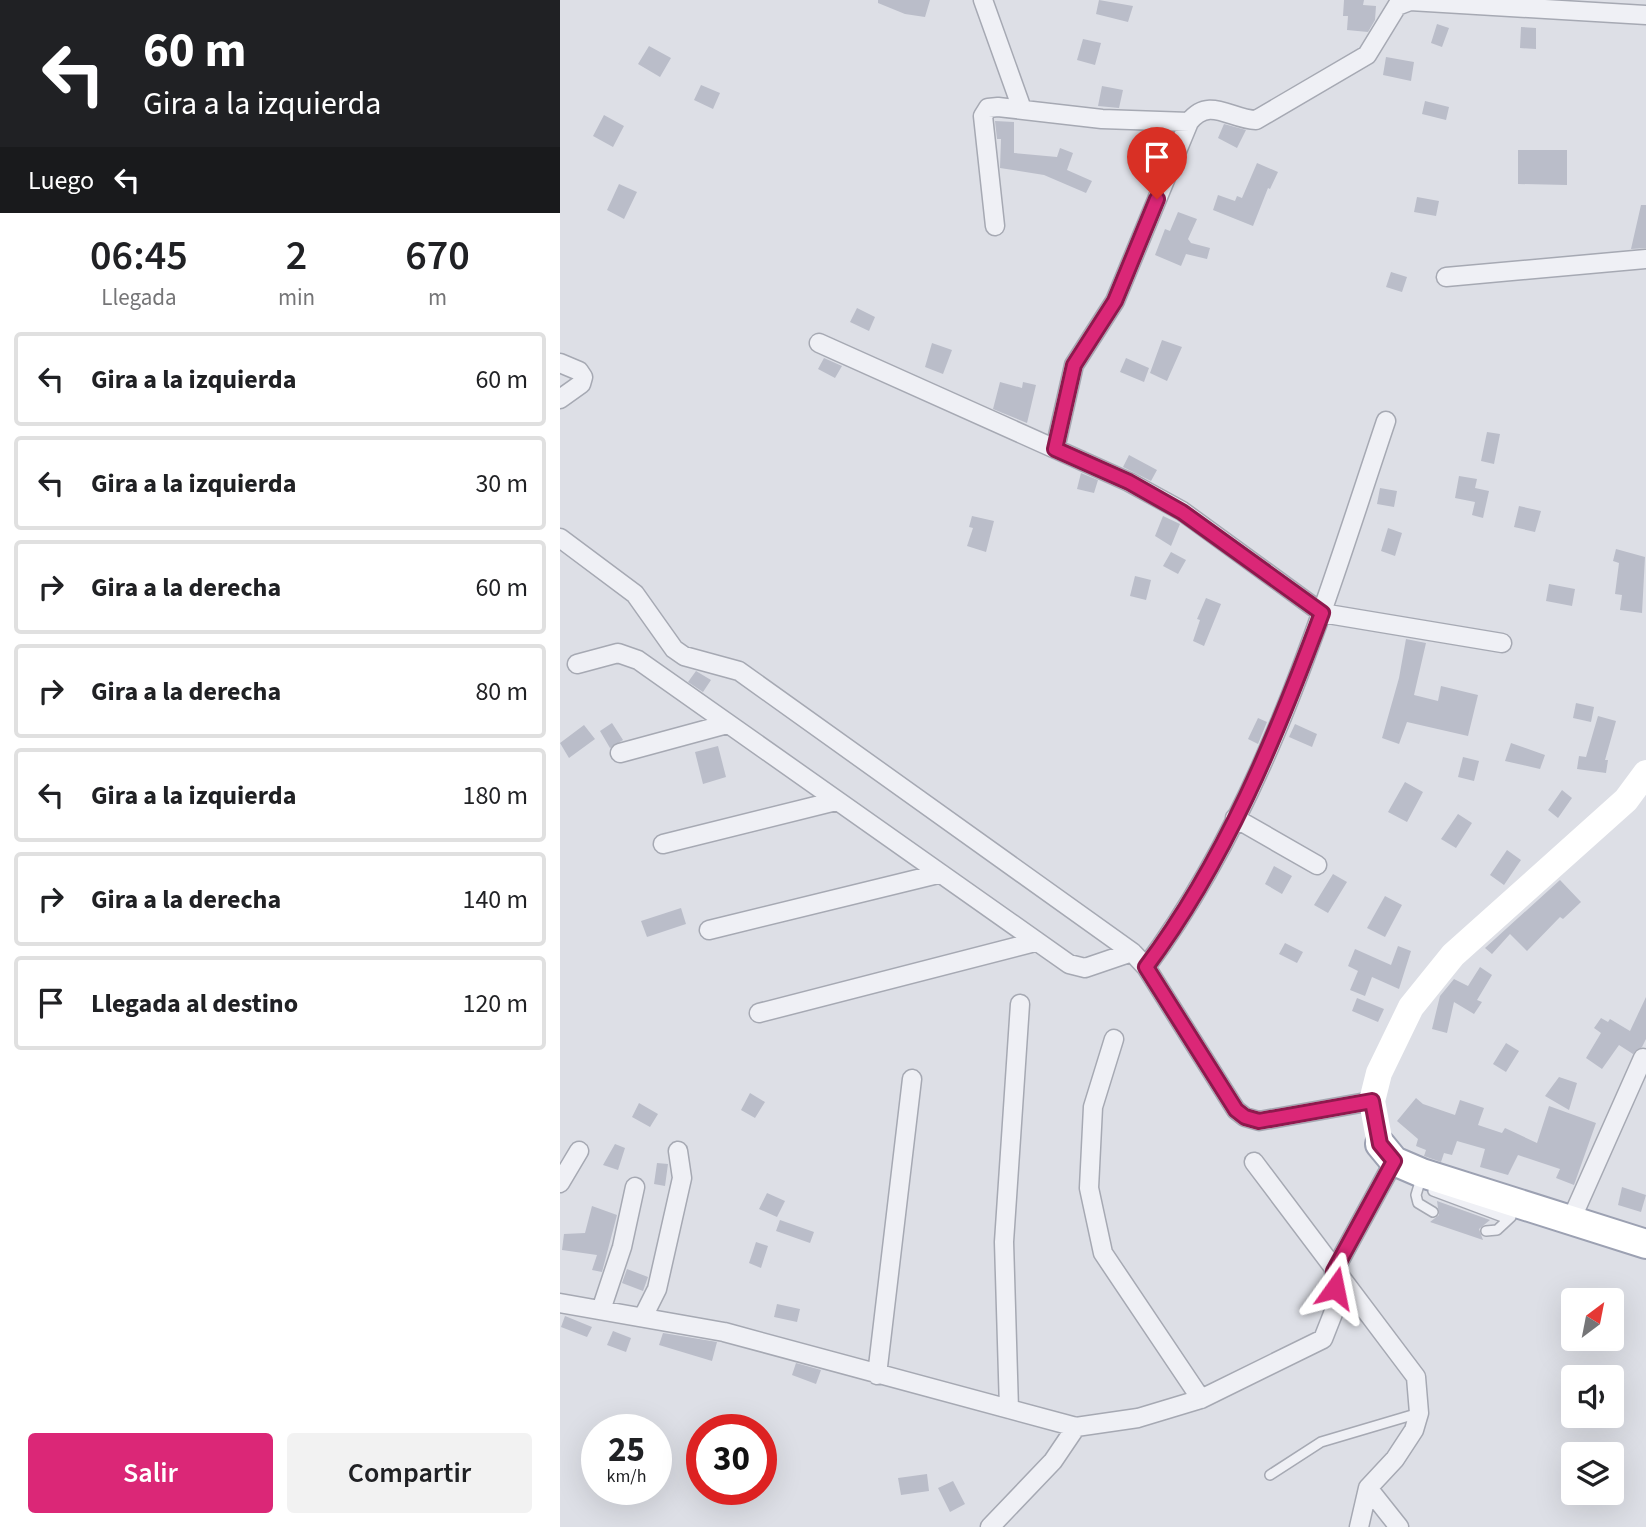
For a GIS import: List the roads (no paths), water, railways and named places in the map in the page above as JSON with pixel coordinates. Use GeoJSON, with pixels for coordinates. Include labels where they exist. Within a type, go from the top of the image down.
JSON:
{"type":"FeatureCollection","features":[{"type":"Feature","properties":{"kind":"main road"},"geometry":{"type":"LineString","coordinates":[[1646,773],[1626,800],[1452,955],[1411,1007],[1379,1073],[1372,1101],[1387,1152],[1420,1179],[1515,1212],[1571,1220],[1646,1244]]}},
{"type":"Feature","properties":{"kind":"street"},"geometry":{"type":"LineString","coordinates":[[983,0],[1022,109]]}},
{"type":"Feature","properties":{"kind":"street"},"geometry":{"type":"LineString","coordinates":[[1055,449],[1074,365],[1115,301],[1189,122],[1197,112],[1207,108],[1228,111],[1246,120],[1264,116],[1367,55],[1397,6],[1425,1],[1646,15]]}},
{"type":"Feature","properties":{"kind":"street"},"geometry":{"type":"LineString","coordinates":[[995,226],[983,116],[988,108],[1022,109],[1102,119],[1189,122]]}},
{"type":"Feature","properties":{"kind":"street"},"geometry":{"type":"LineString","coordinates":[[1446,277],[1646,259]]}},
{"type":"Feature","properties":{"kind":"street"},"geometry":{"type":"LineString","coordinates":[[819,343],[1129,482],[1182,512],[1322,613],[1502,643]]}},
{"type":"Feature","properties":{"kind":"street"},"geometry":{"type":"LineString","coordinates":[[560,363],[579,371],[583,377],[581,384],[560,399]]}},
{"type":"Feature","properties":{"kind":"street"},"geometry":{"type":"LineString","coordinates":[[1146,967],[1199,887],[1284,718],[1386,421]]}},
{"type":"Feature","properties":{"kind":"street"},"geometry":{"type":"LineString","coordinates":[[560,538],[635,594],[674,649],[684,656],[738,671],[1132,952],[1146,967],[1236,1110],[1245,1117],[1259,1121],[1372,1101]]}},
{"type":"Feature","properties":{"kind":"street"},"geometry":{"type":"LineString","coordinates":[[577,664],[618,653],[628,654],[1035,943],[1069,964],[1085,968],[1132,952]]}},
{"type":"Feature","properties":{"kind":"street"},"geometry":{"type":"LineString","coordinates":[[620,753],[727,724]]}},
{"type":"Feature","properties":{"kind":"street"},"geometry":{"type":"LineString","coordinates":[[663,844],[836,801]]}},
{"type":"Feature","properties":{"kind":"street"},"geometry":{"type":"LineString","coordinates":[[1236,818],[1317,865]]}},
{"type":"Feature","properties":{"kind":"street"},"geometry":{"type":"LineString","coordinates":[[709,930],[938,874]]}},
{"type":"Feature","properties":{"kind":"street"},"geometry":{"type":"LineString","coordinates":[[759,1013],[1035,943]]}},
{"type":"Feature","properties":{"kind":"street"},"geometry":{"type":"LineString","coordinates":[[1009,1409],[1004,1242],[1020,1004]]}},
{"type":"Feature","properties":{"kind":"street"},"geometry":{"type":"LineString","coordinates":[[1114,1039],[1093,1107],[1089,1188],[1103,1253],[1201,1398]]}},
{"type":"Feature","properties":{"kind":"street"},"geometry":{"type":"LineString","coordinates":[[1571,1220],[1643,1058]]}},
{"type":"Feature","properties":{"kind":"street"},"geometry":{"type":"LineString","coordinates":[[877,1376],[912,1079]]}},
{"type":"Feature","properties":{"kind":"street"},"geometry":{"type":"LineString","coordinates":[[560,1183],[579,1151]]}},
{"type":"Feature","properties":{"kind":"street"},"geometry":{"type":"LineString","coordinates":[[643,1317],[657,1289],[682,1178],[678,1151]]}},
{"type":"Feature","properties":{"kind":"street"},"geometry":{"type":"LineString","coordinates":[[560,1303],[724,1332],[877,1376],[1076,1427],[1138,1418],[1201,1398],[1323,1339],[1336,1306],[1334,1271],[1387,1152]]}},
{"type":"Feature","properties":{"kind":"street"},"geometry":{"type":"LineString","coordinates":[[1254,1162],[1416,1377],[1419,1413],[1414,1430],[1395,1459],[1368,1488],[1359,1527]]}},
{"type":"Feature","properties":{"kind":"street"},"geometry":{"type":"LineString","coordinates":[[601,1310],[622,1247],[635,1187]]}},
{"type":"Feature","properties":{"kind":"street"},"geometry":{"type":"LineString","coordinates":[[990,1527],[1053,1461],[1076,1427]]}},
{"type":"Feature","properties":{"kind":"street"},"geometry":{"type":"LineString","coordinates":[[1368,1488],[1399,1527]]}},
{"type":"Feature","properties":{"kind":"lane"},"geometry":{"type":"LineString","coordinates":[[1420,1179],[1418,1203],[1433,1212]]}},
{"type":"Feature","properties":{"kind":"lane"},"geometry":{"type":"LineString","coordinates":[[1486,1231],[1497,1230],[1515,1212]]}},
{"type":"Feature","properties":{"kind":"lane"},"geometry":{"type":"LineString","coordinates":[[1270,1475],[1321,1443],[1419,1413]]}}]}
